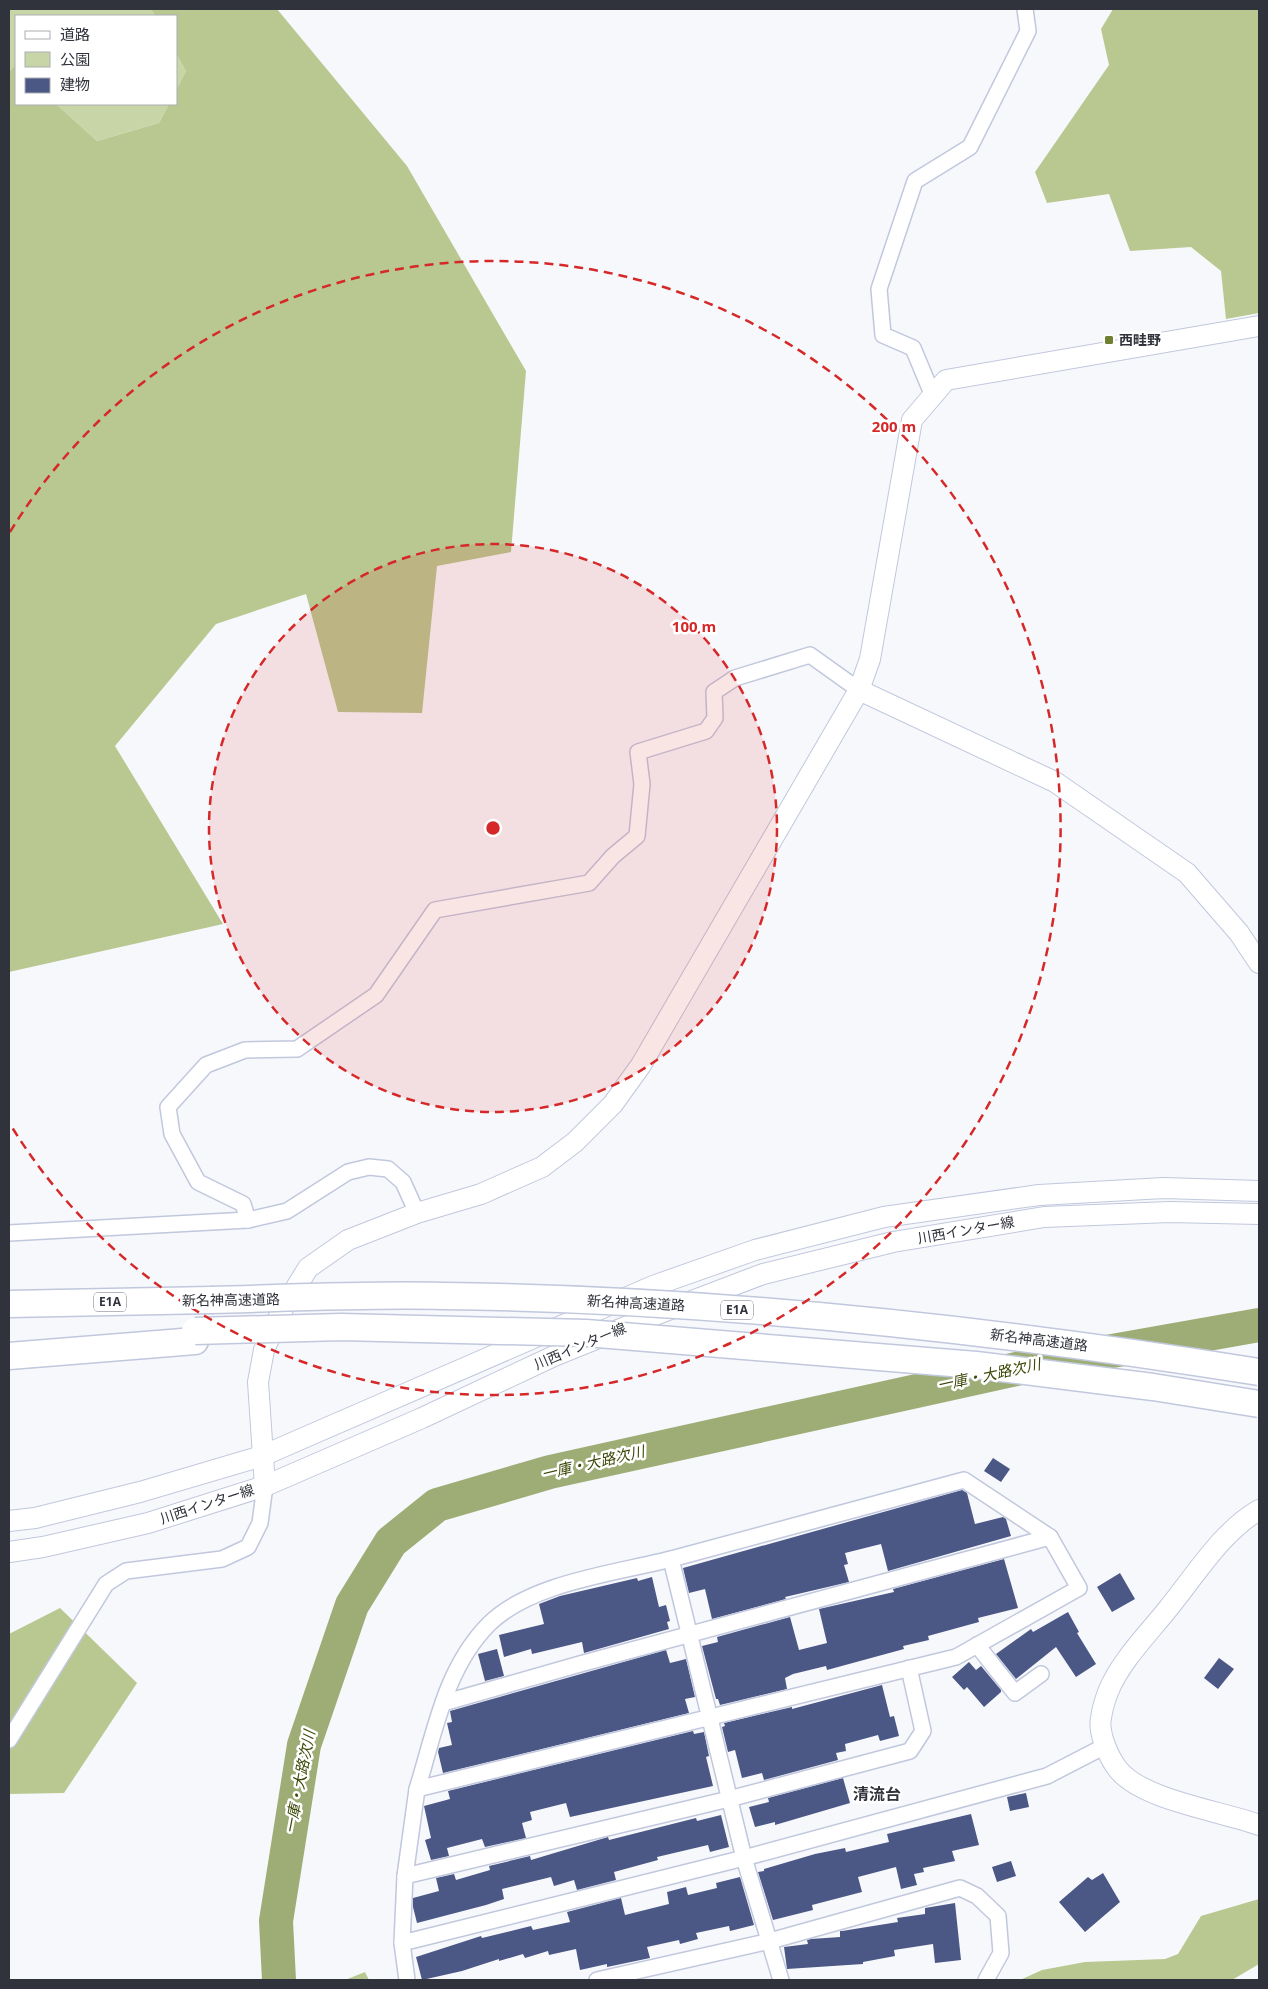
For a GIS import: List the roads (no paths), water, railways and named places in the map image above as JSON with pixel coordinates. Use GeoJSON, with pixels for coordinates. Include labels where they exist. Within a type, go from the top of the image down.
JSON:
{"type":"FeatureCollection","features":[{"type":"Feature","properties":{"kind":"highway","name":"新名神高速道路"},"geometry":{"type":"LineString","coordinates":[[9,1304],[442,1296],[630,1302],[734,1309],[952,1329],[1146,1354],[1259,1372]]}},
{"type":"Feature","properties":{"kind":"highway"},"geometry":{"type":"LineString","coordinates":[[9,1339],[195,1336],[341,1327],[586,1333],[986,1367],[1153,1387],[1259,1404]]}},
{"type":"Feature","properties":{"kind":"highway"},"geometry":{"type":"LineString","coordinates":[[9,1356],[195,1336]]}},
{"type":"Feature","properties":{"kind":"street"},"geometry":{"type":"LineString","coordinates":[[933,396],[913,348],[883,334],[879,289],[915,181],[970,147],[1028,31],[1025,9]]}},
{"type":"Feature","properties":{"kind":"street"},"geometry":{"type":"LineString","coordinates":[[9,1740],[106,1584],[126,1571],[222,1559],[248,1547],[260,1523],[265,1486],[258,1382],[264,1350],[281,1312],[308,1268],[348,1240],[417,1213],[480,1194],[542,1166],[575,1142],[613,1104],[640,1065],[859,690],[870,659],[912,420],[946,380],[1259,326]]}},
{"type":"Feature","properties":{"kind":"street"},"geometry":{"type":"LineString","coordinates":[[248,1220],[243,1204],[198,1182],[172,1134],[168,1108],[206,1065],[245,1050],[297,1049],[376,995],[435,910],[589,884],[613,856],[637,836],[642,784],[638,752],[706,731],[715,718],[714,692],[735,678],[810,655],[859,690],[1023,766],[1064,788],[1187,873],[1239,933],[1259,963]]}},
{"type":"Feature","properties":{"kind":"street"},"geometry":{"type":"LineString","coordinates":[[9,1233],[248,1220],[288,1211],[348,1172],[368,1167],[388,1169],[403,1182],[417,1213]]}},
{"type":"Feature","properties":{"kind":"street","name":"川西インター線"},"geometry":{"type":"LineString","coordinates":[[9,1521],[34,1518],[140,1492],[262,1456],[653,1286],[755,1250],[884,1217],[1039,1195],[1164,1188],[1259,1191]]}},
{"type":"Feature","properties":{"kind":"street","name":"川西インター線"},"geometry":{"type":"LineString","coordinates":[[9,1552],[43,1547],[148,1523],[265,1486],[422,1418],[554,1356],[763,1274],[893,1242],[1044,1217],[1170,1212],[1259,1214]]}},
{"type":"Feature","properties":{"kind":"street"},"geometry":{"type":"LineString","coordinates":[[407,1980],[402,1944],[406,1876],[417,1789],[450,1679],[471,1645],[489,1624],[510,1608],[545,1590],[671,1559],[964,1480],[1050,1537],[1079,1588],[956,1657],[708,1716],[417,1789]]}},
{"type":"Feature","properties":{"kind":"street"},"geometry":{"type":"LineString","coordinates":[[1259,1510],[1248,1516],[1224,1540],[1127,1659],[1108,1692],[1100,1721],[1105,1746],[1117,1768],[1136,1784],[1169,1798],[1259,1824]]}},
{"type":"Feature","properties":{"kind":"street"},"geometry":{"type":"LineString","coordinates":[[443,1703],[1050,1537]]}},
{"type":"Feature","properties":{"kind":"street"},"geometry":{"type":"LineString","coordinates":[[671,1559],[744,1858],[781,1980]]}},
{"type":"Feature","properties":{"kind":"street"},"geometry":{"type":"LineString","coordinates":[[977,1645],[1015,1693],[1041,1674]]}},
{"type":"Feature","properties":{"kind":"street"},"geometry":{"type":"LineString","coordinates":[[406,1876],[729,1799],[910,1751],[923,1731],[909,1668]]}},
{"type":"Feature","properties":{"kind":"street"},"geometry":{"type":"LineString","coordinates":[[402,1944],[744,1858],[1047,1776],[1105,1746]]}},
{"type":"Feature","properties":{"kind":"street"},"geometry":{"type":"LineString","coordinates":[[597,1980],[770,1941],[960,1888],[977,1896],[998,1916],[1001,1953],[986,1980]]}},
{"type":"Feature","properties":{"kind":"waterway","name":"一庫・大路次川"},"geometry":{"type":"LineString","coordinates":[[279,1980],[276,1921],[304,1745],[352,1605],[391,1542],[437,1505],[550,1472],[1039,1364],[1259,1325]]}},
{"type":"Feature","properties":{"kind":"place","name":"西畦野"},"geometry":{"type":"Point","coordinates":[1109,340]}},
{"type":"Feature","properties":{"kind":"district","name":"清流台"},"geometry":{"type":"Point","coordinates":[877,1794]}}]}
